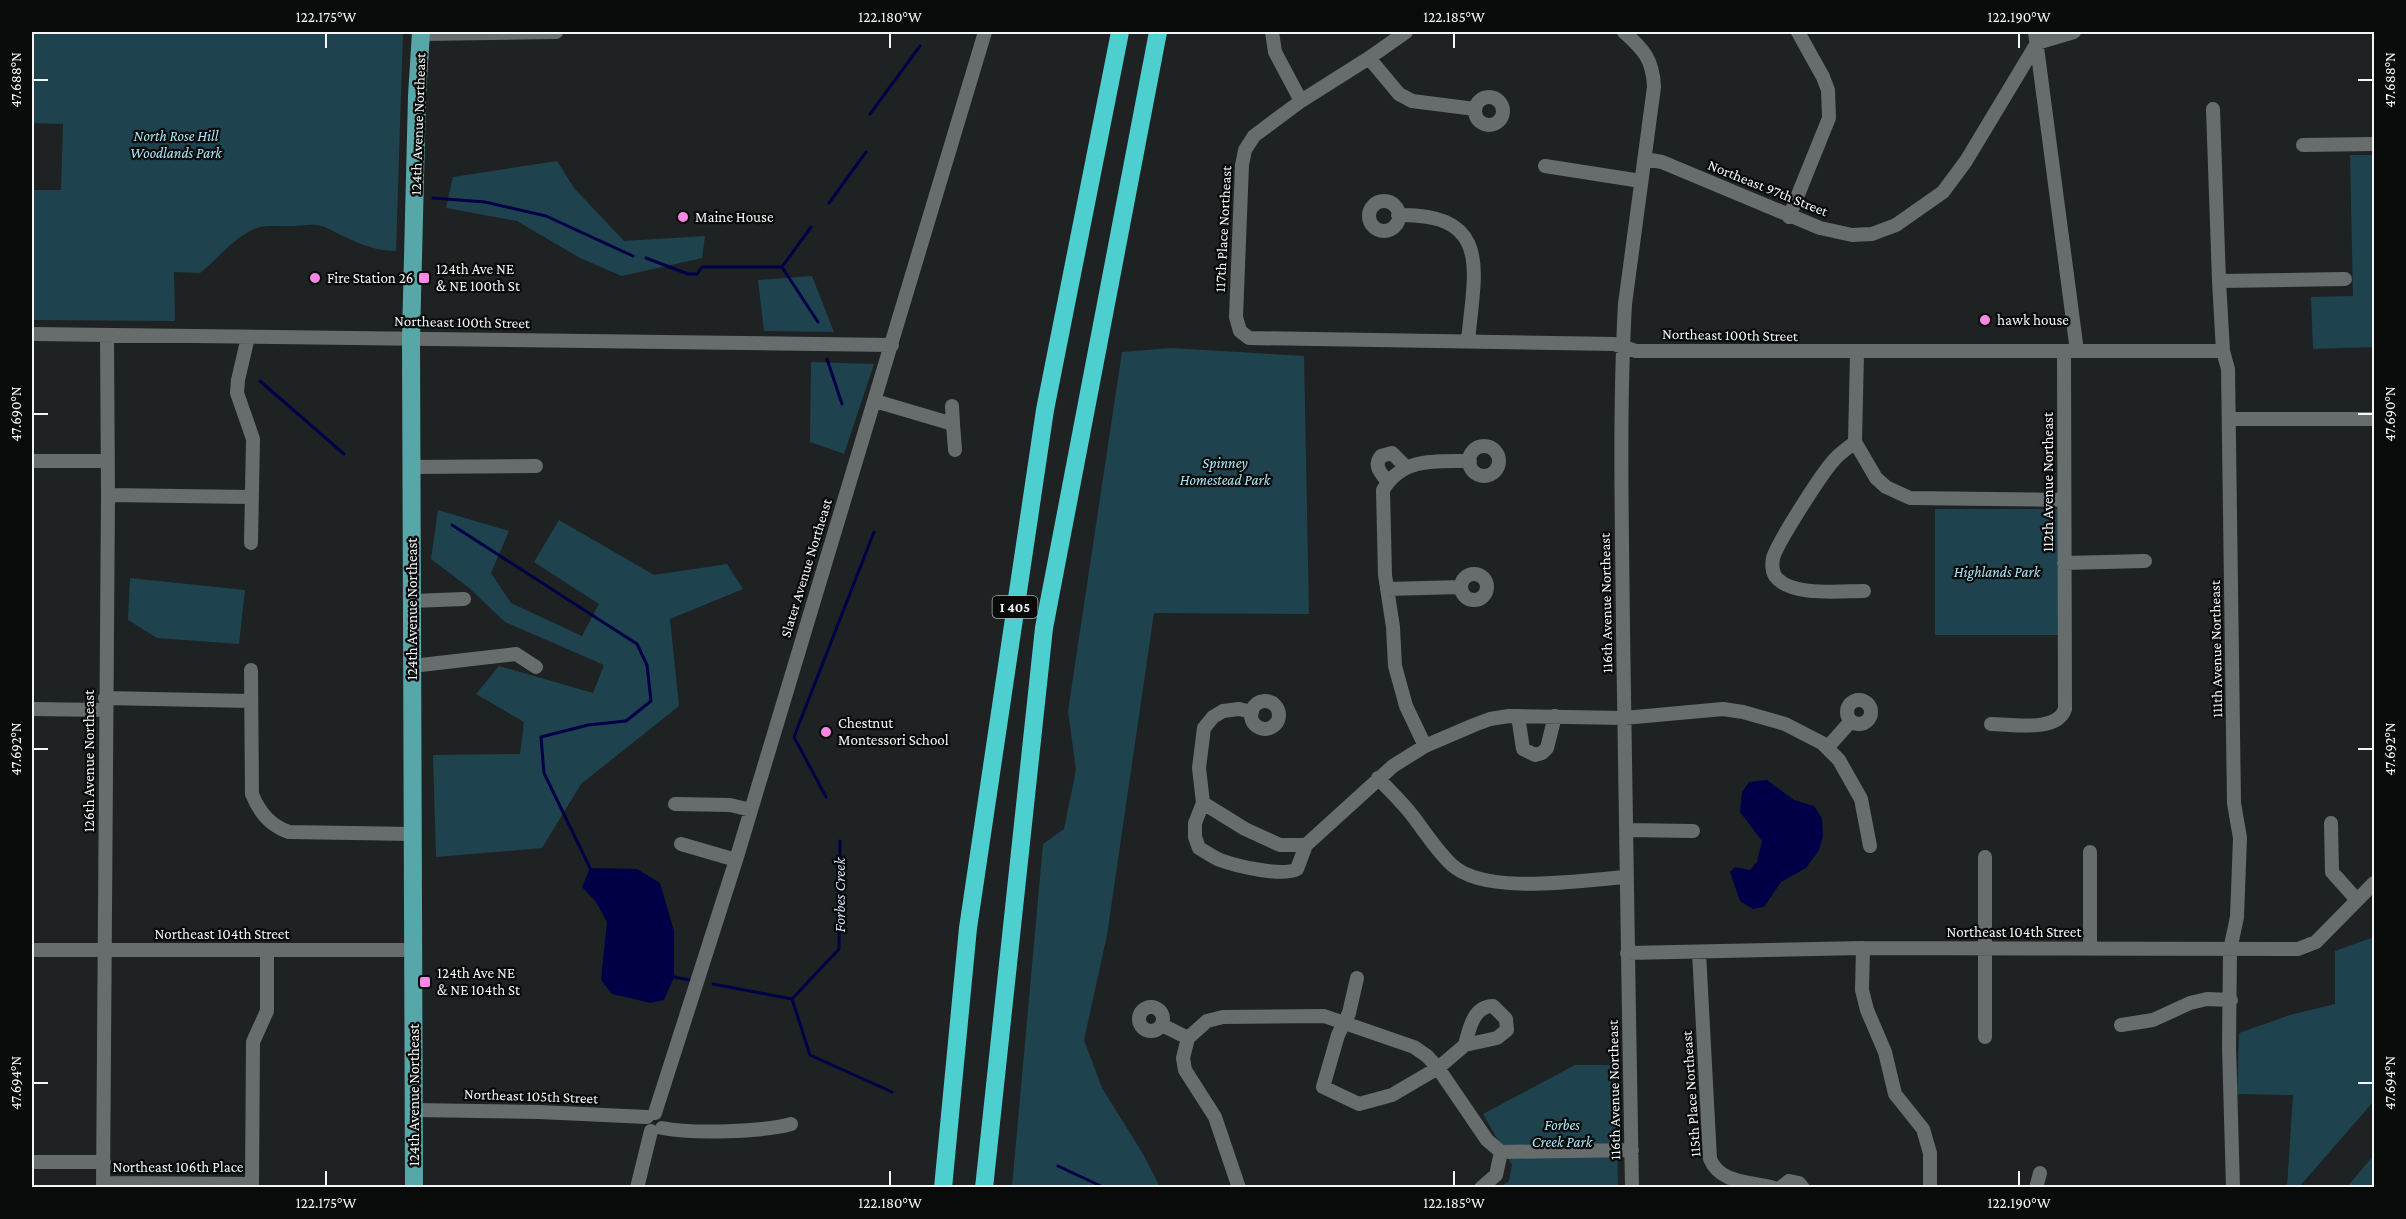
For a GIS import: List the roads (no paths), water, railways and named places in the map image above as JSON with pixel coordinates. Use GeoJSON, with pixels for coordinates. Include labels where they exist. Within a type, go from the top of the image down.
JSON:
{"type":"FeatureCollection","features":[{"type":"Feature","properties":{"kind":"highway","name":"I 405"},"geometry":{"type":"LineString","coordinates":[[943,1188],[968,928],[1025,539],[1045,410],[1120,32]]}},
{"type":"Feature","properties":{"kind":"highway","name":"I 405"},"geometry":{"type":"LineString","coordinates":[[984,1188],[1044,628],[1158,32]]}},
{"type":"Feature","properties":{"kind":"main road","name":"124th Avenue Northeast"},"geometry":{"type":"LineString","coordinates":[[414,1188],[411,338],[417,96],[421,33]]}},
{"type":"Feature","properties":{"kind":"street"},"geometry":{"type":"LineString","coordinates":[[421,33],[556,32]]}},
{"type":"Feature","properties":{"kind":"street","name":"Slater Avenue Northeast"},"geometry":{"type":"LineString","coordinates":[[651,1115],[736,860],[985,32]]}},
{"type":"Feature","properties":{"kind":"street"},"geometry":{"type":"LineString","coordinates":[[1272,32],[1275,52],[1301,101]]}},
{"type":"Feature","properties":{"kind":"street","name":"117th Place Northeast"},"geometry":{"type":"LineString","coordinates":[[1240,331],[1236,316],[1242,165],[1245,150],[1254,136],[1301,101],[1370,58],[1406,32]]}},
{"type":"Feature","properties":{"kind":"street","name":"116th Avenue Northeast"},"geometry":{"type":"LineString","coordinates":[[1624,32],[1648,57],[1653,72],[1654,87],[1625,304],[1623,347],[1624,717],[1632,1188]]}},
{"type":"Feature","properties":{"kind":"street"},"geometry":{"type":"LineString","coordinates":[[1789,217],[1830,112],[1828,90],[1823,77],[1798,32]]}},
{"type":"Feature","properties":{"kind":"street"},"geometry":{"type":"LineString","coordinates":[[2036,37],[2074,32]]}},
{"type":"Feature","properties":{"kind":"street","name":"Northeast 97th Street"},"geometry":{"type":"LineString","coordinates":[[1645,159],[1662,162],[1820,228],[1852,235],[1872,234],[1896,225],[1943,192],[1956,177],[2036,37]]}},
{"type":"Feature","properties":{"kind":"street","name":"112th Avenue Northeast"},"geometry":{"type":"LineString","coordinates":[[1990,724],[2050,724],[2060,719],[2065,709],[2063,500],[2066,485],[2071,351],[2036,37]]}},
{"type":"Feature","properties":{"kind":"street"},"geometry":{"type":"LineString","coordinates":[[1370,58],[1399,94],[1413,101],[1475,109]]}},
{"type":"Feature","properties":{"kind":"street","name":"111th Avenue Northeast"},"geometry":{"type":"LineString","coordinates":[[2213,109],[2223,351],[2228,369],[2235,803],[2240,838],[2237,917],[2230,950],[2229,1047],[2233,1188]]}},
{"type":"Feature","properties":{"kind":"street"},"geometry":{"type":"LineString","coordinates":[[2303,145],[2374,144]]}},
{"type":"Feature","properties":{"kind":"street"},"geometry":{"type":"LineString","coordinates":[[1545,166],[1641,181]]}},
{"type":"Feature","properties":{"kind":"street"},"geometry":{"type":"LineString","coordinates":[[1398,215],[1413,215],[1447,221],[1468,240],[1475,266],[1468,341]]}},
{"type":"Feature","properties":{"kind":"street"},"geometry":{"type":"LineString","coordinates":[[2219,281],[2345,279]]}},
{"type":"Feature","properties":{"kind":"street","name":"Northeast 100th Street"},"geometry":{"type":"LineString","coordinates":[[1240,331],[1248,338],[1258,340],[1614,344],[1636,351],[1857,353],[2223,351]]}},
{"type":"Feature","properties":{"kind":"street","name":"Northeast 100th Street"},"geometry":{"type":"LineString","coordinates":[[32,334],[892,345]]}},
{"type":"Feature","properties":{"kind":"street","name":"126th Avenue Northeast"},"geometry":{"type":"LineString","coordinates":[[103,1185],[107,335]]}},
{"type":"Feature","properties":{"kind":"street"},"geometry":{"type":"LineString","coordinates":[[248,337],[237,393],[253,439],[250,497],[251,543]]}},
{"type":"Feature","properties":{"kind":"street"},"geometry":{"type":"LineString","coordinates":[[1857,353],[1855,442],[1876,478],[1886,487],[1911,498],[2063,500]]}},
{"type":"Feature","properties":{"kind":"street"},"geometry":{"type":"LineString","coordinates":[[875,401],[953,423]]}},
{"type":"Feature","properties":{"kind":"street"},"geometry":{"type":"LineString","coordinates":[[952,406],[955,450]]}},
{"type":"Feature","properties":{"kind":"street"},"geometry":{"type":"LineString","coordinates":[[2229,419],[2374,419]]}},
{"type":"Feature","properties":{"kind":"street"},"geometry":{"type":"LineString","coordinates":[[1855,442],[1834,460],[1786,533],[1774,556],[1772,569],[1776,577],[1789,586],[1800,589],[1864,591]]}},
{"type":"Feature","properties":{"kind":"street"},"geometry":{"type":"LineString","coordinates":[[1392,453],[1397,474],[1377,467],[1381,456],[1392,453]]}},
{"type":"Feature","properties":{"kind":"street"},"geometry":{"type":"LineString","coordinates":[[32,461],[107,461]]}},
{"type":"Feature","properties":{"kind":"street"},"geometry":{"type":"LineString","coordinates":[[1425,746],[1400,688],[1387,589],[1383,490],[1397,474],[1424,461],[1470,461]]}},
{"type":"Feature","properties":{"kind":"street"},"geometry":{"type":"LineString","coordinates":[[411,467],[536,466]]}},
{"type":"Feature","properties":{"kind":"street"},"geometry":{"type":"LineString","coordinates":[[108,495],[250,497]]}},
{"type":"Feature","properties":{"kind":"street"},"geometry":{"type":"LineString","coordinates":[[2064,563],[2145,561]]}},
{"type":"Feature","properties":{"kind":"street"},"geometry":{"type":"LineString","coordinates":[[1387,589],[1461,587]]}},
{"type":"Feature","properties":{"kind":"street"},"geometry":{"type":"LineString","coordinates":[[412,601],[464,599]]}},
{"type":"Feature","properties":{"kind":"street"},"geometry":{"type":"LineString","coordinates":[[412,666],[516,654],[536,667]]}},
{"type":"Feature","properties":{"kind":"street"},"geometry":{"type":"LineString","coordinates":[[251,670],[252,794],[269,821],[289,832],[412,834]]}},
{"type":"Feature","properties":{"kind":"street"},"geometry":{"type":"LineString","coordinates":[[32,709],[105,704],[250,701]]}},
{"type":"Feature","properties":{"kind":"street"},"geometry":{"type":"LineString","coordinates":[[1252,712],[1239,709],[1223,711],[1213,717],[1204,728],[1199,768],[1203,803],[1195,823],[1195,837],[1199,848],[1220,860],[1286,872],[1297,869],[1306,845],[1393,766],[1425,746],[1490,719],[1518,716],[1624,717],[1723,709],[1785,724],[1806,733],[1827,748],[1839,760],[1861,799],[1870,846]]}},
{"type":"Feature","properties":{"kind":"street"},"geometry":{"type":"LineString","coordinates":[[1518,716],[1523,749],[1535,755],[1542,753],[1546,748],[1556,716]]}},
{"type":"Feature","properties":{"kind":"street"},"geometry":{"type":"LineString","coordinates":[[1827,748],[1851,721]]}},
{"type":"Feature","properties":{"kind":"street"},"geometry":{"type":"LineString","coordinates":[[1378,778],[1453,866],[1468,876],[1510,884],[1626,877]]}},
{"type":"Feature","properties":{"kind":"street"},"geometry":{"type":"LineString","coordinates":[[1203,803],[1245,829],[1280,844],[1306,845]]}},
{"type":"Feature","properties":{"kind":"street"},"geometry":{"type":"LineString","coordinates":[[675,804],[730,805],[751,810]]}},
{"type":"Feature","properties":{"kind":"street"},"geometry":{"type":"LineString","coordinates":[[2331,823],[2332,872],[2358,900]]}},
{"type":"Feature","properties":{"kind":"street"},"geometry":{"type":"LineString","coordinates":[[1626,830],[1693,831]]}},
{"type":"Feature","properties":{"kind":"street"},"geometry":{"type":"LineString","coordinates":[[681,844],[736,860]]}},
{"type":"Feature","properties":{"kind":"street"},"geometry":{"type":"LineString","coordinates":[[2090,852],[2090,948]]}},
{"type":"Feature","properties":{"kind":"street"},"geometry":{"type":"LineString","coordinates":[[1985,857],[1985,1037]]}},
{"type":"Feature","properties":{"kind":"street","name":"Northeast 104th Street"},"geometry":{"type":"LineString","coordinates":[[1627,953],[1863,948],[2298,949],[2316,942],[2374,883]]}},
{"type":"Feature","properties":{"kind":"street"},"geometry":{"type":"LineString","coordinates":[[1863,948],[1862,990],[1867,1010],[1885,1052],[1895,1094],[1923,1129],[1930,1153],[1930,1188]]}},
{"type":"Feature","properties":{"kind":"street","name":"Northeast 104th Street"},"geometry":{"type":"LineString","coordinates":[[32,950],[413,950]]}},
{"type":"Feature","properties":{"kind":"street","name":"Northeast 106th Place"},"geometry":{"type":"LineString","coordinates":[[103,1185],[252,1184],[253,1042],[267,1011],[267,951]]}},
{"type":"Feature","properties":{"kind":"street","name":"115th Place Northeast"},"geometry":{"type":"LineString","coordinates":[[1699,952],[1710,1159],[1714,1169],[1723,1176],[1774,1188]]}},
{"type":"Feature","properties":{"kind":"street"},"geometry":{"type":"LineString","coordinates":[[1357,978],[1346,1023],[1338,1035],[1323,1087],[1359,1104],[1392,1095],[1438,1068],[1465,1046]]}},
{"type":"Feature","properties":{"kind":"street"},"geometry":{"type":"LineString","coordinates":[[2121,1025],[2153,1020],[2190,1003],[2207,999],[2231,1000]]}},
{"type":"Feature","properties":{"kind":"street"},"geometry":{"type":"LineString","coordinates":[[1239,1188],[1215,1117],[1185,1070],[1183,1059],[1188,1038],[1207,1021],[1223,1017],[1324,1016],[1414,1047],[1438,1068],[1487,1140],[1501,1152],[1632,1150]]}},
{"type":"Feature","properties":{"kind":"street"},"geometry":{"type":"LineString","coordinates":[[1162,1024],[1188,1038]]}},
{"type":"Feature","properties":{"kind":"street","name":"Northeast 105th Street"},"geometry":{"type":"LineString","coordinates":[[414,1110],[651,1115]]}},
{"type":"Feature","properties":{"kind":"street"},"geometry":{"type":"LineString","coordinates":[[651,1115],[647,1123],[657,1130],[768,1130],[791,1124]]}},
{"type":"Feature","properties":{"kind":"street"},"geometry":{"type":"LineString","coordinates":[[638,1188],[657,1130]]}},
{"type":"Feature","properties":{"kind":"street"},"geometry":{"type":"LineString","coordinates":[[1481,1188],[1496,1175],[1501,1152]]}},
{"type":"Feature","properties":{"kind":"street"},"geometry":{"type":"LineString","coordinates":[[32,1162],[104,1162]]}},
{"type":"Feature","properties":{"kind":"street"},"geometry":{"type":"LineString","coordinates":[[2036,1188],[2040,1173]]}},
{"type":"Feature","properties":{"kind":"street"},"geometry":{"type":"LineString","coordinates":[[1780,1188],[1784,1183],[1794,1181],[1803,1188]]}},
{"type":"Feature","properties":{"kind":"waterway","name":"Forbes Creek"},"geometry":{"type":"LineString","coordinates":[[870,114],[920,46]]}},
{"type":"Feature","properties":{"kind":"waterway","name":"Forbes Creek"},"geometry":{"type":"LineString","coordinates":[[829,203],[866,152]]}},
{"type":"Feature","properties":{"kind":"waterway"},"geometry":{"type":"LineString","coordinates":[[433,198],[485,202],[546,216],[633,256]]}},
{"type":"Feature","properties":{"kind":"waterway","name":"Forbes Creek"},"geometry":{"type":"LineString","coordinates":[[811,227],[782,267],[818,322]]}},
{"type":"Feature","properties":{"kind":"waterway"},"geometry":{"type":"LineString","coordinates":[[646,258],[688,274],[697,274],[702,267],[782,267]]}},
{"type":"Feature","properties":{"kind":"waterway","name":"Forbes Creek"},"geometry":{"type":"LineString","coordinates":[[827,359],[842,404]]}},
{"type":"Feature","properties":{"kind":"waterway"},"geometry":{"type":"LineString","coordinates":[[260,381],[344,454]]}},
{"type":"Feature","properties":{"kind":"waterway"},"geometry":{"type":"LineString","coordinates":[[452,525],[637,644],[647,665],[651,701],[626,721],[588,725],[541,737],[544,773],[591,870]]}},
{"type":"Feature","properties":{"kind":"waterway","name":"Forbes Creek"},"geometry":{"type":"LineString","coordinates":[[826,797],[794,737],[874,532]]}},
{"type":"Feature","properties":{"kind":"waterway","name":"Forbes Creek"},"geometry":{"type":"LineString","coordinates":[[840,841],[839,949],[792,999],[810,1055],[892,1092]]}},
{"type":"Feature","properties":{"kind":"waterway"},"geometry":{"type":"LineString","coordinates":[[672,974],[674,977],[690,980]]}},
{"type":"Feature","properties":{"kind":"waterway"},"geometry":{"type":"LineString","coordinates":[[713,984],[792,999]]}},
{"type":"Feature","properties":{"kind":"waterway","name":"Forbes Creek"},"geometry":{"type":"LineString","coordinates":[[1058,1166],[1105,1188]]}},
{"type":"Feature","properties":{"kind":"place","name":"Maine House"},"geometry":{"type":"Point","coordinates":[683,217]}},
{"type":"Feature","properties":{"kind":"place","name":"Fire Station 26"},"geometry":{"type":"Point","coordinates":[315,278]}},
{"type":"Feature","properties":{"kind":"place","name":"124th Ave NE & NE 100th St"},"geometry":{"type":"Point","coordinates":[424,278]}},
{"type":"Feature","properties":{"kind":"place","name":"hawk house"},"geometry":{"type":"Point","coordinates":[1985,320]}},
{"type":"Feature","properties":{"kind":"place","name":"Chestnut Montessori School"},"geometry":{"type":"Point","coordinates":[826,732]}},
{"type":"Feature","properties":{"kind":"place","name":"124th Ave NE & NE 104th St"},"geometry":{"type":"Point","coordinates":[425,982]}},
{"type":"Feature","properties":{"kind":"park label","name":"North Rose Hill Woodlands Park"},"geometry":{"type":"Point","coordinates":[176,144]}},
{"type":"Feature","properties":{"kind":"park label","name":"Spinney Homestead Park"},"geometry":{"type":"Point","coordinates":[1225,472]}},
{"type":"Feature","properties":{"kind":"park label","name":"Highlands Park"},"geometry":{"type":"Point","coordinates":[1997,572]}},
{"type":"Feature","properties":{"kind":"park label","name":"Forbes Creek Park"},"geometry":{"type":"Point","coordinates":[1562,1134]}}]}
